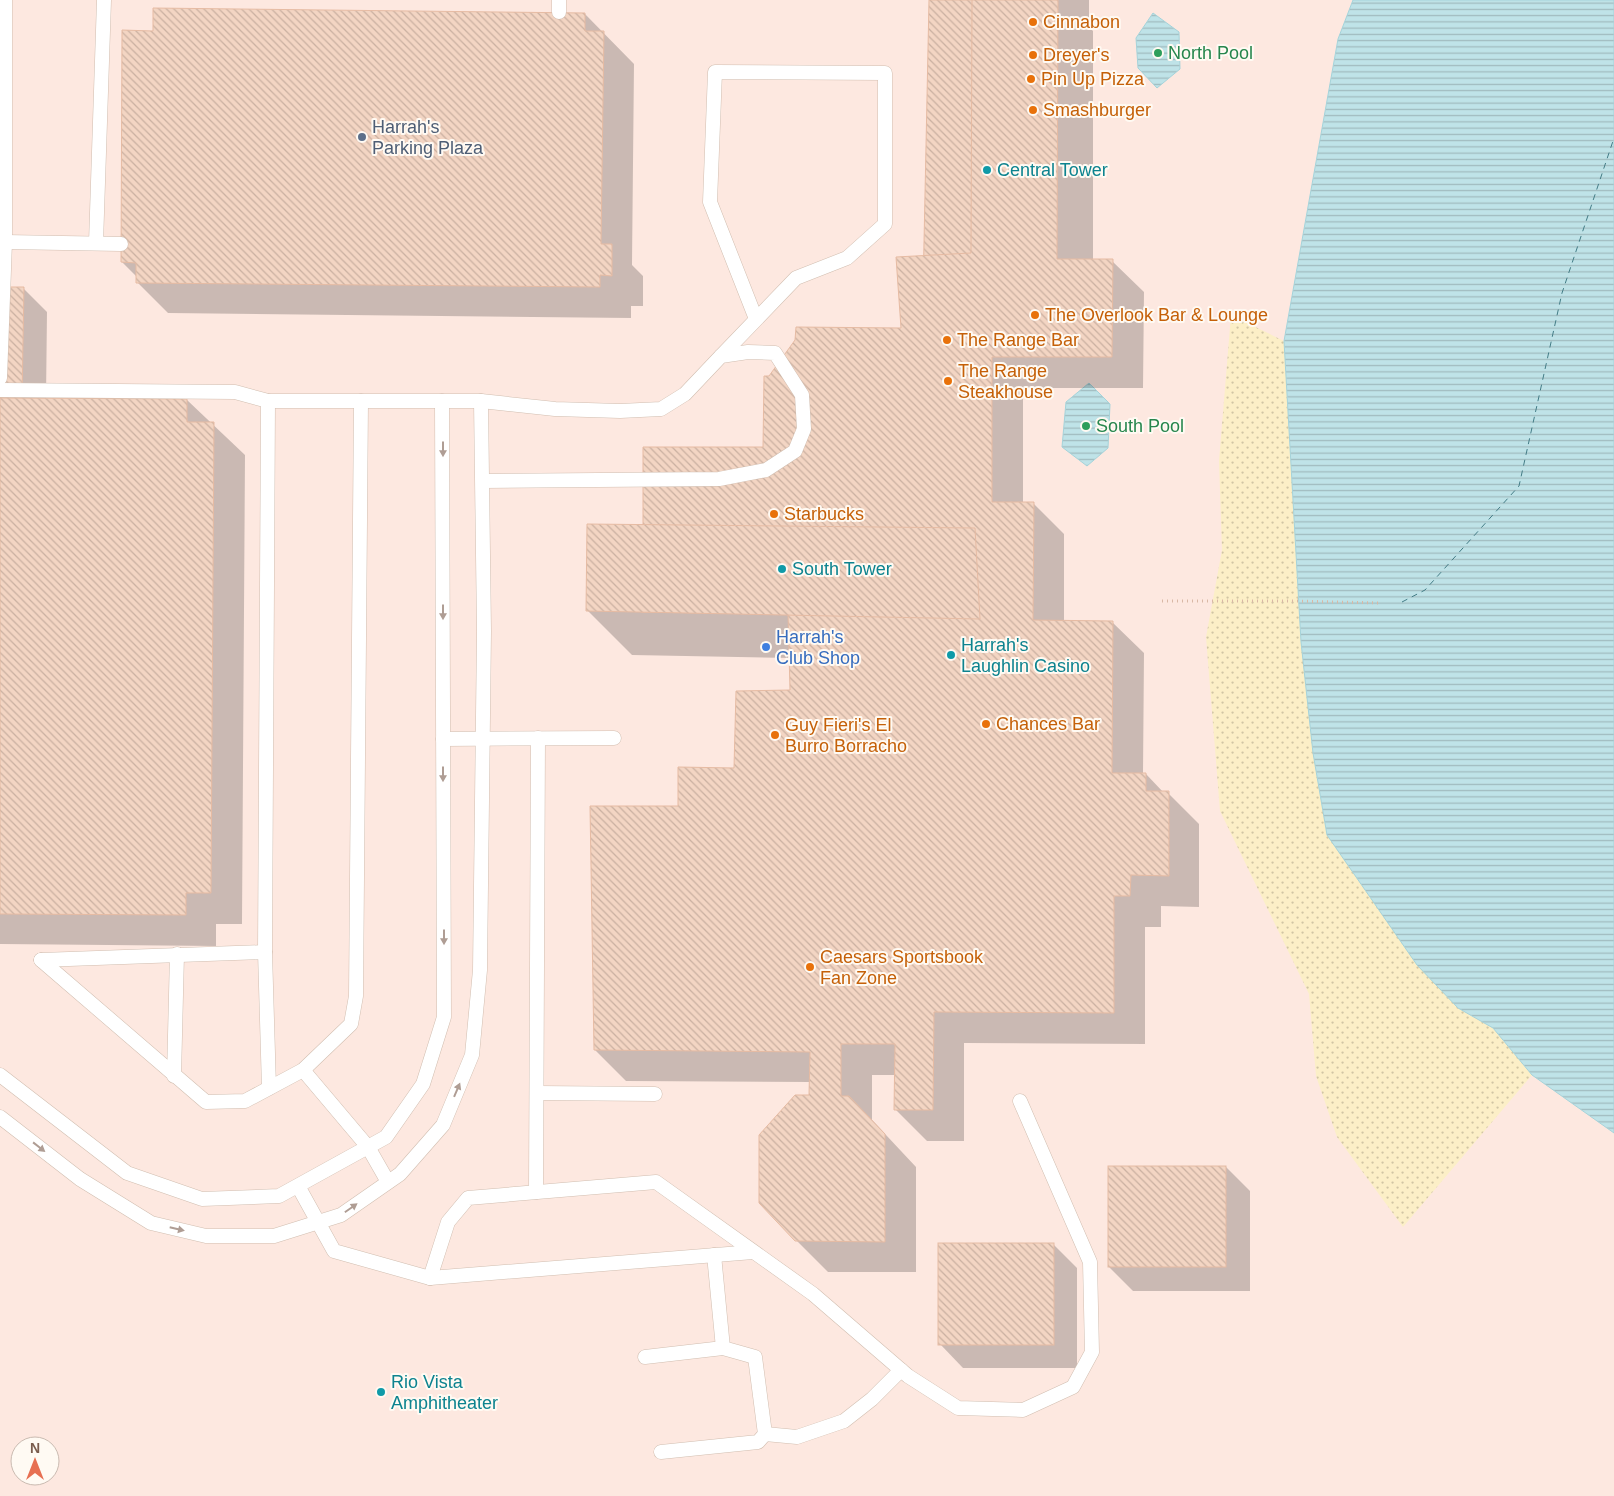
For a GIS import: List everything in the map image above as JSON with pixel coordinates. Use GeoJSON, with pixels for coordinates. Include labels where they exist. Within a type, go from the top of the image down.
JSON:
{"type":"FeatureCollection","features":[{"type":"Feature","properties":{"kind":"lane"},"geometry":{"type":"LineString","coordinates":[[0,378],[5,242],[5,0]]}},
{"type":"Feature","properties":{"kind":"lane"},"geometry":{"type":"LineString","coordinates":[[96,243],[104,0]]}},
{"type":"Feature","properties":{"kind":"lane"},"geometry":{"type":"LineString","coordinates":[[0,390],[236,392],[268,401],[480,401],[556,409],[620,411],[661,409],[685,394],[796,278],[847,258],[885,224],[885,73],[715,72],[710,202],[756,319]]}},
{"type":"Feature","properties":{"kind":"lane"},"geometry":{"type":"LineString","coordinates":[[5,242],[121,244]]}},
{"type":"Feature","properties":{"kind":"lane"},"geometry":{"type":"LineString","coordinates":[[483,481],[719,479],[766,470],[794,451],[804,429],[802,396],[776,353],[748,352],[721,356]]}},
{"type":"Feature","properties":{"kind":"lane"},"geometry":{"type":"LineString","coordinates":[[268,401],[265,952],[269,1088]]}},
{"type":"Feature","properties":{"kind":"lane"},"geometry":{"type":"LineString","coordinates":[[265,952],[41,960],[206,1102],[244,1101],[303,1070],[351,1024],[356,996],[361,401]]}},
{"type":"Feature","properties":{"kind":"lane"},"geometry":{"type":"LineString","coordinates":[[0,1075],[127,1172],[202,1199],[279,1196],[386,1137],[422,1084],[444,1017],[442,401]]}},
{"type":"Feature","properties":{"kind":"lane"},"geometry":{"type":"LineString","coordinates":[[0,1117],[80,1179],[151,1223],[206,1236],[274,1236],[341,1215],[400,1174],[443,1125],[472,1055],[480,970],[483,481],[480,401]]}},
{"type":"Feature","properties":{"kind":"lane"},"geometry":{"type":"LineString","coordinates":[[536,1192],[538,738]]}},
{"type":"Feature","properties":{"kind":"lane"},"geometry":{"type":"LineString","coordinates":[[443,739],[614,738]]}},
{"type":"Feature","properties":{"kind":"lane"},"geometry":{"type":"LineString","coordinates":[[174,1076],[176,954]]}},
{"type":"Feature","properties":{"kind":"lane"},"geometry":{"type":"LineString","coordinates":[[303,1070],[368,1147],[388,1182]]}},
{"type":"Feature","properties":{"kind":"lane"},"geometry":{"type":"LineString","coordinates":[[537,1094],[655,1094]]}},
{"type":"Feature","properties":{"kind":"lane"},"geometry":{"type":"LineString","coordinates":[[430,1278],[448,1222],[468,1198],[656,1182],[813,1294],[901,1370],[958,1408],[1023,1410],[1072,1387],[1092,1352],[1090,1262],[1020,1101]]}},
{"type":"Feature","properties":{"kind":"lane"},"geometry":{"type":"LineString","coordinates":[[298,1186],[334,1251],[430,1278],[753,1252]]}},
{"type":"Feature","properties":{"kind":"lane"},"geometry":{"type":"LineString","coordinates":[[714,1255],[724,1348]]}},
{"type":"Feature","properties":{"kind":"lane"},"geometry":{"type":"LineString","coordinates":[[645,1356],[724,1348],[755,1357],[765,1434],[758,1442],[661,1452]]}},
{"type":"Feature","properties":{"kind":"lane"},"geometry":{"type":"LineString","coordinates":[[765,1434],[797,1437],[844,1421],[872,1399],[901,1370]]}},
{"type":"Feature","properties":{"kind":"path"},"geometry":{"type":"LineString","coordinates":[[1162,601],[1293,600],[1380,603]]}},
{"type":"Feature","properties":{"kind":"shaded area"},"geometry":{"type":"Polygon","coordinates":[[[0,0],[1353,0],[1338,39],[1284,341],[1614,1129],[1614,1496],[0,1496],[0,0]]]}},
{"type":"Feature","properties":{"kind":"sand"},"geometry":{"type":"Polygon","coordinates":[[[1231,315],[1284,341],[1301,642],[1313,753],[1327,835],[1458,1008],[1493,1028],[1532,1075],[1403,1227],[1337,1137],[1316,1076],[1309,994],[1220,811],[1206,637],[1222,550],[1219,461],[1231,315]]]}},
{"type":"Feature","properties":{"kind":"water"},"geometry":{"type":"Polygon","coordinates":[[[1353,0],[1614,0],[1614,1133],[1532,1075],[1493,1028],[1458,1008],[1417,965],[1327,835],[1313,753],[1301,642],[1284,341],[1338,39],[1353,0]]]}},
{"type":"Feature","properties":{"kind":"water","name":"North Pool"},"geometry":{"type":"Polygon","coordinates":[[[1153,13],[1179,32],[1180,69],[1157,88],[1138,68],[1136,38],[1153,13]]]}},
{"type":"Feature","properties":{"kind":"water","name":"South Pool"},"geometry":{"type":"Polygon","coordinates":[[[1089,383],[1110,404],[1108,448],[1087,466],[1062,447],[1066,402],[1089,383]]]}},
{"type":"Feature","properties":{"kind":"building","name":"Central Tower"},"geometry":{"type":"Polygon","coordinates":[[[929,0],[1049,0],[1049,342],[922,340],[929,0]]]}},
{"type":"Feature","properties":{"kind":"building","name":"Harrah's Laughlin Casino"},"geometry":{"type":"Polygon","coordinates":[[[972,0],[1058,0],[1057,259],[1113,259],[1112,357],[992,357],[992,502],[1034,502],[1033,620],[1113,621],[1112,773],[1146,773],[1146,791],[1169,791],[1169,876],[1131,875],[1130,896],[1114,896],[1114,1013],[934,1012],[933,1110],[894,1110],[895,1044],[841,1044],[841,1096],[849,1096],[885,1134],[885,1242],[795,1241],[759,1203],[759,1135],[795,1095],[809,1095],[810,1052],[594,1050],[590,806],[678,806],[678,767],[734,768],[736,691],[790,690],[788,614],[641,612],[641,591],[627,591],[627,561],[643,561],[643,447],[763,447],[764,376],[769,376],[795,340],[796,327],[901,328],[896,257],[971,253],[972,0]]]}},
{"type":"Feature","properties":{"kind":"building","name":"Harrah's Parking Plaza"},"geometry":{"type":"Polygon","coordinates":[[[153,8],[585,13],[585,31],[604,31],[601,244],[612,244],[612,276],[600,275],[600,287],[136,283],[136,263],[121,262],[122,30],[153,31],[153,8]]]}},
{"type":"Feature","properties":{"kind":"building"},"geometry":{"type":"Polygon","coordinates":[[[0,287],[24,287],[22,398],[0,398],[0,287]]]}},
{"type":"Feature","properties":{"kind":"building"},"geometry":{"type":"Polygon","coordinates":[[[0,398],[187,399],[187,422],[214,422],[211,893],[186,893],[186,915],[0,914],[0,398]]]}},
{"type":"Feature","properties":{"kind":"building","name":"South Tower"},"geometry":{"type":"Polygon","coordinates":[[[587,524],[975,528],[980,619],[586,611],[587,524]]]}},
{"type":"Feature","properties":{"kind":"building"},"geometry":{"type":"Polygon","coordinates":[[[1108,1166],[1226,1166],[1226,1267],[1108,1267],[1108,1166]]]}},
{"type":"Feature","properties":{"kind":"building"},"geometry":{"type":"Polygon","coordinates":[[[938,1243],[1054,1243],[1054,1345],[938,1345],[938,1243]]]}},
{"type":"Feature","properties":{"kind":"ferry route"},"geometry":{"type":"LineString","coordinates":[[1402,602],[1425,590],[1519,486],[1562,293],[1614,138]]}},
{"type":"Feature","properties":{"kind":"place","name":"Cinnabon"},"geometry":{"type":"Point","coordinates":[1033,22]}},
{"type":"Feature","properties":{"kind":"place","name":"North Pool"},"geometry":{"type":"Point","coordinates":[1158,53]}},
{"type":"Feature","properties":{"kind":"place","name":"Dreyer's"},"geometry":{"type":"Point","coordinates":[1033,55]}},
{"type":"Feature","properties":{"kind":"place","name":"Pin Up Pizza"},"geometry":{"type":"Point","coordinates":[1031,79]}},
{"type":"Feature","properties":{"kind":"place","name":"Smashburger"},"geometry":{"type":"Point","coordinates":[1033,110]}},
{"type":"Feature","properties":{"kind":"place","name":"Harrah's Parking Plaza"},"geometry":{"type":"Point","coordinates":[362,137]}},
{"type":"Feature","properties":{"kind":"place","name":"Central Tower"},"geometry":{"type":"Point","coordinates":[987,170]}},
{"type":"Feature","properties":{"kind":"place","name":"The Overlook Bar & Lounge"},"geometry":{"type":"Point","coordinates":[1035,315]}},
{"type":"Feature","properties":{"kind":"place","name":"The Range Bar"},"geometry":{"type":"Point","coordinates":[947,340]}},
{"type":"Feature","properties":{"kind":"place","name":"The Range Steakhouse"},"geometry":{"type":"Point","coordinates":[948,381]}},
{"type":"Feature","properties":{"kind":"place","name":"South Pool"},"geometry":{"type":"Point","coordinates":[1086,426]}},
{"type":"Feature","properties":{"kind":"place","name":"Starbucks"},"geometry":{"type":"Point","coordinates":[774,514]}},
{"type":"Feature","properties":{"kind":"place","name":"South Tower"},"geometry":{"type":"Point","coordinates":[782,569]}},
{"type":"Feature","properties":{"kind":"place","name":"Harrah's Club Shop"},"geometry":{"type":"Point","coordinates":[766,647]}},
{"type":"Feature","properties":{"kind":"place","name":"Harrah's Laughlin Casino"},"geometry":{"type":"Point","coordinates":[951,655]}},
{"type":"Feature","properties":{"kind":"place","name":"Chances Bar"},"geometry":{"type":"Point","coordinates":[986,724]}},
{"type":"Feature","properties":{"kind":"place","name":"Guy Fieri's El Burro Borracho"},"geometry":{"type":"Point","coordinates":[775,735]}},
{"type":"Feature","properties":{"kind":"place","name":"Caesars Sportsbook Fan Zone"},"geometry":{"type":"Point","coordinates":[810,967]}},
{"type":"Feature","properties":{"kind":"place","name":"Rio Vista Amphitheater"},"geometry":{"type":"Point","coordinates":[381,1392]}}]}
